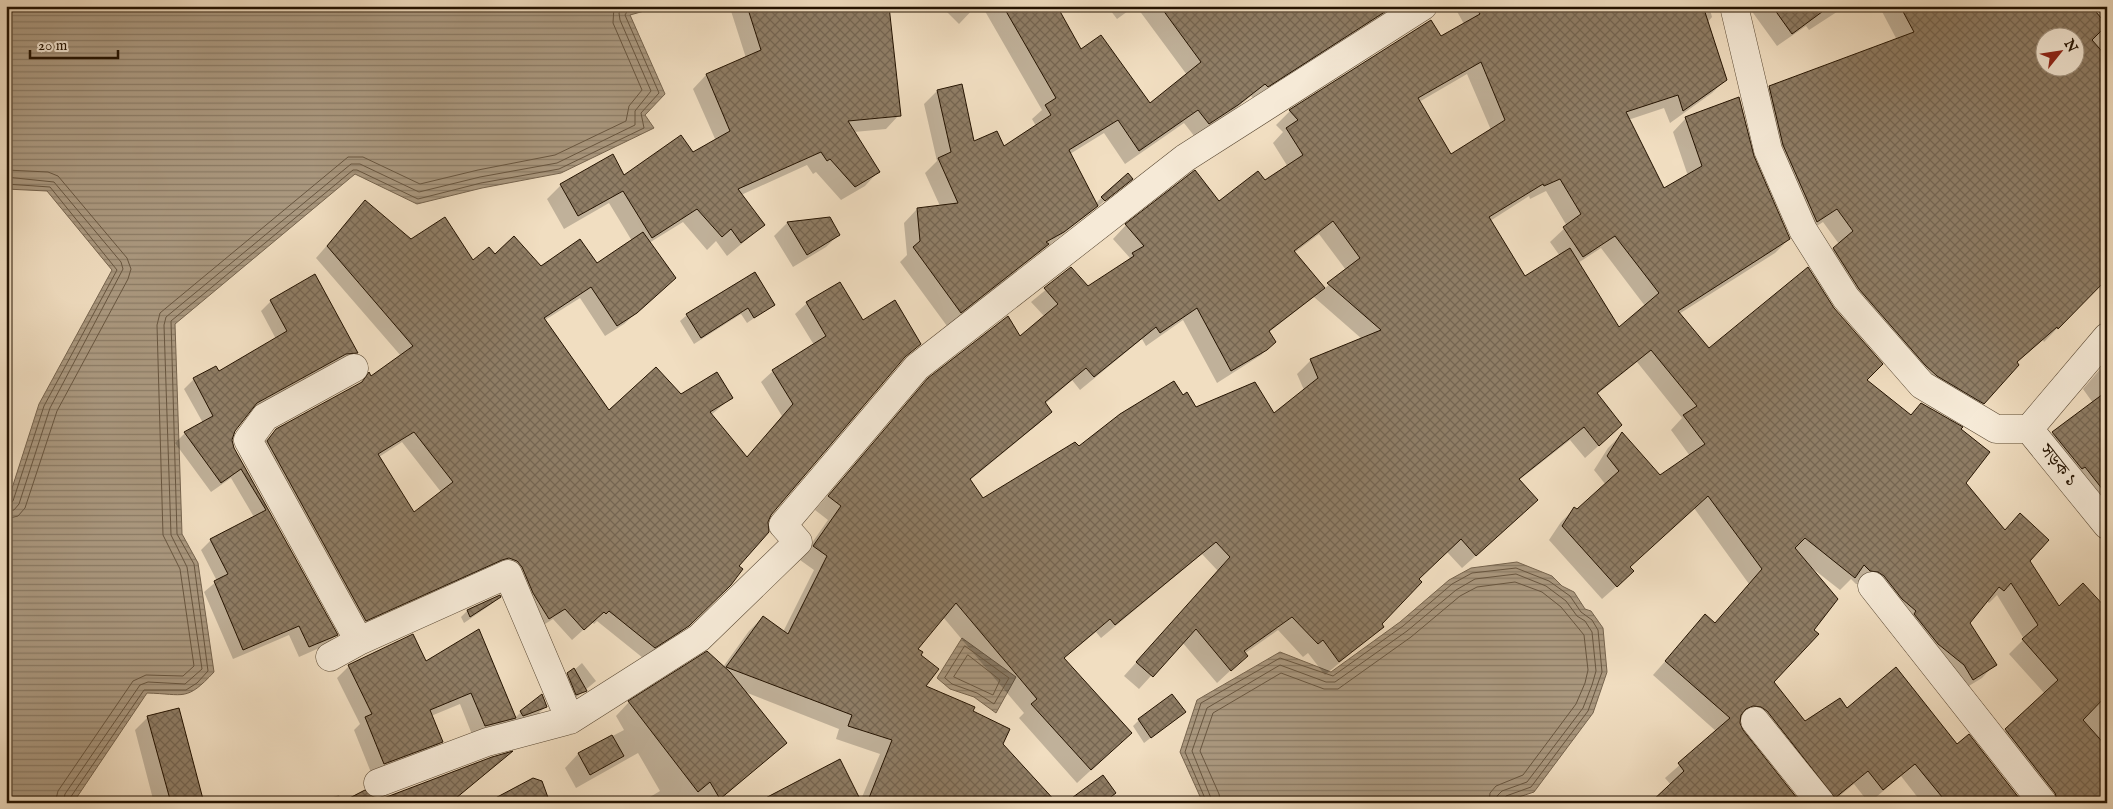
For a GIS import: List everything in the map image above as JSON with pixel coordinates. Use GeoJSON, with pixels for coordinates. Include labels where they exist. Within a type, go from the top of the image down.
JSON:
{"type":"FeatureCollection","features":[{"type":"Feature","properties":{"kind":"street"},"geometry":{"type":"LineString","coordinates":[[378,783],[488,742],[570,720],[699,638],[798,542],[783,525],[917,366],[1185,158],[1423,6]]}},
{"type":"Feature","properties":{"kind":"street"},"geometry":{"type":"LineString","coordinates":[[1734,6],[1768,150],[1803,230],[1846,298],[1922,386],[1996,429],[2029,429],[2107,337]]}},
{"type":"Feature","properties":{"kind":"street"},"geometry":{"type":"LineString","coordinates":[[354,368],[264,417],[248,440],[359,641]]}},
{"type":"Feature","properties":{"kind":"street","name":"সড়ক ১"},"geometry":{"type":"LineString","coordinates":[[2029,429],[2107,525]]}},
{"type":"Feature","properties":{"kind":"street"},"geometry":{"type":"LineString","coordinates":[[330,657],[359,641],[508,574],[570,720]]}},
{"type":"Feature","properties":{"kind":"street"},"geometry":{"type":"LineString","coordinates":[[1872,586],[2044,803]]}},
{"type":"Feature","properties":{"kind":"street"},"geometry":{"type":"LineString","coordinates":[[1755,721],[1821,803]]}},
{"type":"Feature","properties":{"kind":"water"},"geometry":{"type":"Polygon","coordinates":[[[6,6],[662,6],[630,15],[665,94],[645,115],[654,128],[561,173],[482,188],[417,204],[355,174],[175,324],[182,534],[198,563],[214,672],[205,682],[191,692],[178,695],[147,693],[73,803],[6,803],[6,507],[39,404],[112,270],[47,191],[6,189],[6,6]]]}},
{"type":"Feature","properties":{"kind":"water"},"geometry":{"type":"Polygon","coordinates":[[[1517,562],[1552,576],[1562,586],[1574,592],[1585,609],[1591,611],[1603,628],[1607,672],[1593,713],[1534,792],[1501,803],[1203,803],[1180,752],[1197,700],[1280,652],[1331,672],[1400,622],[1449,580],[1471,568],[1517,562]]]}},
{"type":"Feature","properties":{"kind":"water"},"geometry":{"type":"Polygon","coordinates":[[[962,638],[1016,677],[996,713],[974,697],[950,689],[937,678],[962,638]]]}},
{"type":"Feature","properties":{"kind":"building"},"geometry":{"type":"Polygon","coordinates":[[[747,6],[889,6],[901,116],[848,121],[880,172],[855,187],[830,159],[827,161],[821,152],[738,189],[765,225],[741,243],[731,229],[722,237],[697,209],[652,238],[623,191],[578,216],[560,184],[613,154],[624,175],[681,135],[693,152],[730,131],[706,74],[761,50],[747,6]]]}},
{"type":"Feature","properties":{"kind":"building"},"geometry":{"type":"Polygon","coordinates":[[[1003,6],[1057,6],[1081,49],[1101,35],[1150,103],[1201,62],[1160,6],[1394,6],[1268,87],[1265,84],[1209,124],[1198,110],[1139,151],[1118,120],[1069,150],[1098,206],[1064,232],[1046,242],[1049,244],[961,313],[913,247],[920,241],[917,208],[958,203],[938,158],[951,152],[937,90],[962,84],[974,141],[997,131],[1004,146],[1051,115],[1045,105],[1056,98],[1003,6]]]}},
{"type":"Feature","properties":{"kind":"building"},"geometry":{"type":"Polygon","coordinates":[[[1475,6],[1703,6],[1727,80],[1683,111],[1678,95],[1626,112],[1664,188],[1702,166],[1685,117],[1739,97],[1754,156],[1790,239],[1678,311],[1709,348],[1808,267],[1834,308],[1883,364],[1867,380],[1911,415],[1921,403],[1963,427],[1961,429],[1990,452],[1966,483],[2005,530],[2020,513],[2049,540],[2030,561],[2059,606],[2083,583],[2107,609],[2107,695],[2083,720],[2107,747],[2107,803],[2058,803],[2055,793],[2005,729],[2058,680],[2022,639],[2038,625],[2011,583],[2004,591],[1999,587],[1970,623],[1997,665],[1973,680],[1964,665],[1938,644],[1914,614],[1916,611],[1902,599],[1884,576],[1878,572],[1870,571],[1864,565],[1855,578],[1805,538],[1795,548],[1838,599],[1814,630],[1819,634],[1774,682],[1805,721],[1840,698],[1847,708],[1896,667],[1957,744],[1969,734],[2023,803],[1947,803],[1915,764],[1883,790],[1868,771],[1835,798],[1767,711],[1761,707],[1753,706],[1746,709],[1741,715],[1740,723],[1743,730],[1801,803],[1650,803],[1684,771],[1678,763],[1730,718],[1665,661],[1705,614],[1715,623],[1762,569],[1708,496],[1630,567],[1634,571],[1617,587],[1562,526],[1574,507],[1577,509],[1619,471],[1607,456],[1622,432],[1660,475],[1705,444],[1683,415],[1697,406],[1651,350],[1597,393],[1622,425],[1599,446],[1584,427],[1519,479],[1538,500],[1476,556],[1461,539],[1419,579],[1422,582],[1382,624],[1384,627],[1339,662],[1323,640],[1318,644],[1292,617],[1244,651],[1248,656],[1231,671],[1196,629],[1153,677],[1136,662],[1230,557],[1216,542],[1115,625],[1110,619],[1064,658],[1132,733],[1091,770],[1031,704],[1037,699],[956,603],[918,649],[923,652],[921,655],[939,669],[926,686],[975,707],[973,711],[1010,729],[1003,744],[1057,803],[867,803],[892,740],[848,726],[852,715],[726,667],[763,616],[788,634],[827,556],[813,546],[841,506],[828,496],[928,378],[1008,316],[1020,336],[1058,304],[1044,288],[1071,267],[1088,286],[1134,256],[1132,253],[1144,246],[1125,224],[1195,170],[1219,201],[1258,171],[1265,180],[1303,155],[1286,128],[1298,120],[1289,110],[1431,20],[1441,36],[1480,14],[1475,6]],[[1481,62],[1418,98],[1451,154],[1505,120],[1481,62]],[[1560,179],[1544,186],[1543,184],[1489,217],[1525,276],[1570,248],[1619,327],[1659,293],[1615,236],[1583,257],[1563,227],[1581,214],[1560,179]],[[1333,221],[1294,251],[1325,288],[1269,331],[1276,342],[1267,350],[1231,371],[1197,308],[1160,333],[1156,327],[1094,377],[1086,368],[1045,402],[1052,412],[970,479],[983,498],[1075,442],[1079,446],[1120,414],[1174,381],[1183,395],[1187,392],[1196,407],[1255,382],[1274,413],[1318,378],[1310,359],[1381,330],[1327,283],[1360,258],[1333,221]]]}},
{"type":"Feature","properties":{"kind":"building"},"geometry":{"type":"Polygon","coordinates":[[[1772,6],[1830,6],[1792,34],[1772,6]]]}},
{"type":"Feature","properties":{"kind":"building"},"geometry":{"type":"Polygon","coordinates":[[[1900,6],[2091,6],[2107,25],[2092,40],[2107,57],[2107,279],[2058,329],[2057,327],[2017,362],[2019,365],[1984,404],[1937,376],[1925,365],[1859,289],[1833,248],[1853,231],[1837,209],[1817,222],[1783,145],[1769,86],[1914,32],[1900,6]]]}},
{"type":"Feature","properties":{"kind":"building"},"geometry":{"type":"Polygon","coordinates":[[[1128,173],[1133,179],[1105,201],[1101,197],[1128,173]]]}},
{"type":"Feature","properties":{"kind":"building"},"geometry":{"type":"Polygon","coordinates":[[[365,200],[411,239],[445,217],[473,260],[489,247],[495,254],[514,236],[541,266],[580,239],[597,263],[643,232],[676,278],[637,313],[617,326],[591,287],[544,318],[609,410],[656,367],[681,394],[717,372],[733,398],[710,412],[747,457],[793,404],[772,370],[826,336],[806,302],[840,282],[863,320],[895,300],[921,344],[905,357],[771,515],[768,522],[769,532],[739,566],[743,569],[731,585],[689,626],[655,648],[609,611],[606,614],[604,612],[584,630],[565,609],[549,619],[533,593],[522,567],[517,561],[509,558],[366,621],[267,441],[276,429],[362,382],[369,372],[371,376],[413,346],[327,246],[365,200]],[[414,432],[378,454],[414,512],[453,482],[414,432]]]}},
{"type":"Feature","properties":{"kind":"building"},"geometry":{"type":"Polygon","coordinates":[[[830,217],[840,235],[807,255],[787,222],[830,217]]]}},
{"type":"Feature","properties":{"kind":"building"},"geometry":{"type":"Polygon","coordinates":[[[755,272],[775,305],[754,318],[748,308],[701,338],[686,314],[755,272]]]}},
{"type":"Feature","properties":{"kind":"building"},"geometry":{"type":"Polygon","coordinates":[[[315,274],[358,353],[346,354],[257,403],[235,431],[232,440],[234,448],[338,635],[309,647],[299,626],[243,650],[214,581],[228,574],[210,539],[266,510],[241,469],[221,483],[184,432],[213,416],[193,378],[216,366],[219,371],[287,331],[270,300],[315,274]]]}},
{"type":"Feature","properties":{"kind":"building"},"geometry":{"type":"Polygon","coordinates":[[[2107,391],[2107,495],[2085,467],[2082,469],[2052,432],[2107,391]]]}},
{"type":"Feature","properties":{"kind":"building"},"geometry":{"type":"Polygon","coordinates":[[[500,595],[501,597],[470,617],[467,610],[500,595]]]}},
{"type":"Feature","properties":{"kind":"building"},"geometry":{"type":"Polygon","coordinates":[[[479,629],[516,718],[485,726],[471,693],[430,710],[443,742],[384,764],[365,717],[372,714],[348,665],[413,634],[426,661],[479,629]]]}},
{"type":"Feature","properties":{"kind":"building"},"geometry":{"type":"Polygon","coordinates":[[[707,651],[730,672],[787,743],[720,799],[710,782],[698,792],[628,701],[707,651]]]}},
{"type":"Feature","properties":{"kind":"building"},"geometry":{"type":"Polygon","coordinates":[[[574,668],[587,691],[576,695],[567,673],[574,668]]]}},
{"type":"Feature","properties":{"kind":"building"},"geometry":{"type":"Polygon","coordinates":[[[542,694],[547,707],[523,716],[520,711],[542,694]]]}},
{"type":"Feature","properties":{"kind":"building"},"geometry":{"type":"Polygon","coordinates":[[[1172,694],[1186,712],[1151,738],[1138,719],[1172,694]]]}},
{"type":"Feature","properties":{"kind":"building"},"geometry":{"type":"Polygon","coordinates":[[[179,708],[204,803],[171,803],[147,716],[179,708]]]}},
{"type":"Feature","properties":{"kind":"building"},"geometry":{"type":"Polygon","coordinates":[[[612,735],[624,756],[590,775],[578,753],[612,735]]]}},
{"type":"Feature","properties":{"kind":"building"},"geometry":{"type":"Polygon","coordinates":[[[513,751],[450,803],[340,803],[365,790],[375,798],[384,798],[492,757],[513,751]]]}},
{"type":"Feature","properties":{"kind":"building"},"geometry":{"type":"Polygon","coordinates":[[[840,759],[862,803],[756,803],[840,759]]]}},
{"type":"Feature","properties":{"kind":"building"},"geometry":{"type":"Polygon","coordinates":[[[1103,775],[1116,793],[1103,803],[1065,803],[1103,775]]]}},
{"type":"Feature","properties":{"kind":"building"},"geometry":{"type":"Polygon","coordinates":[[[533,778],[542,781],[550,803],[486,803],[533,778]]]}}]}
